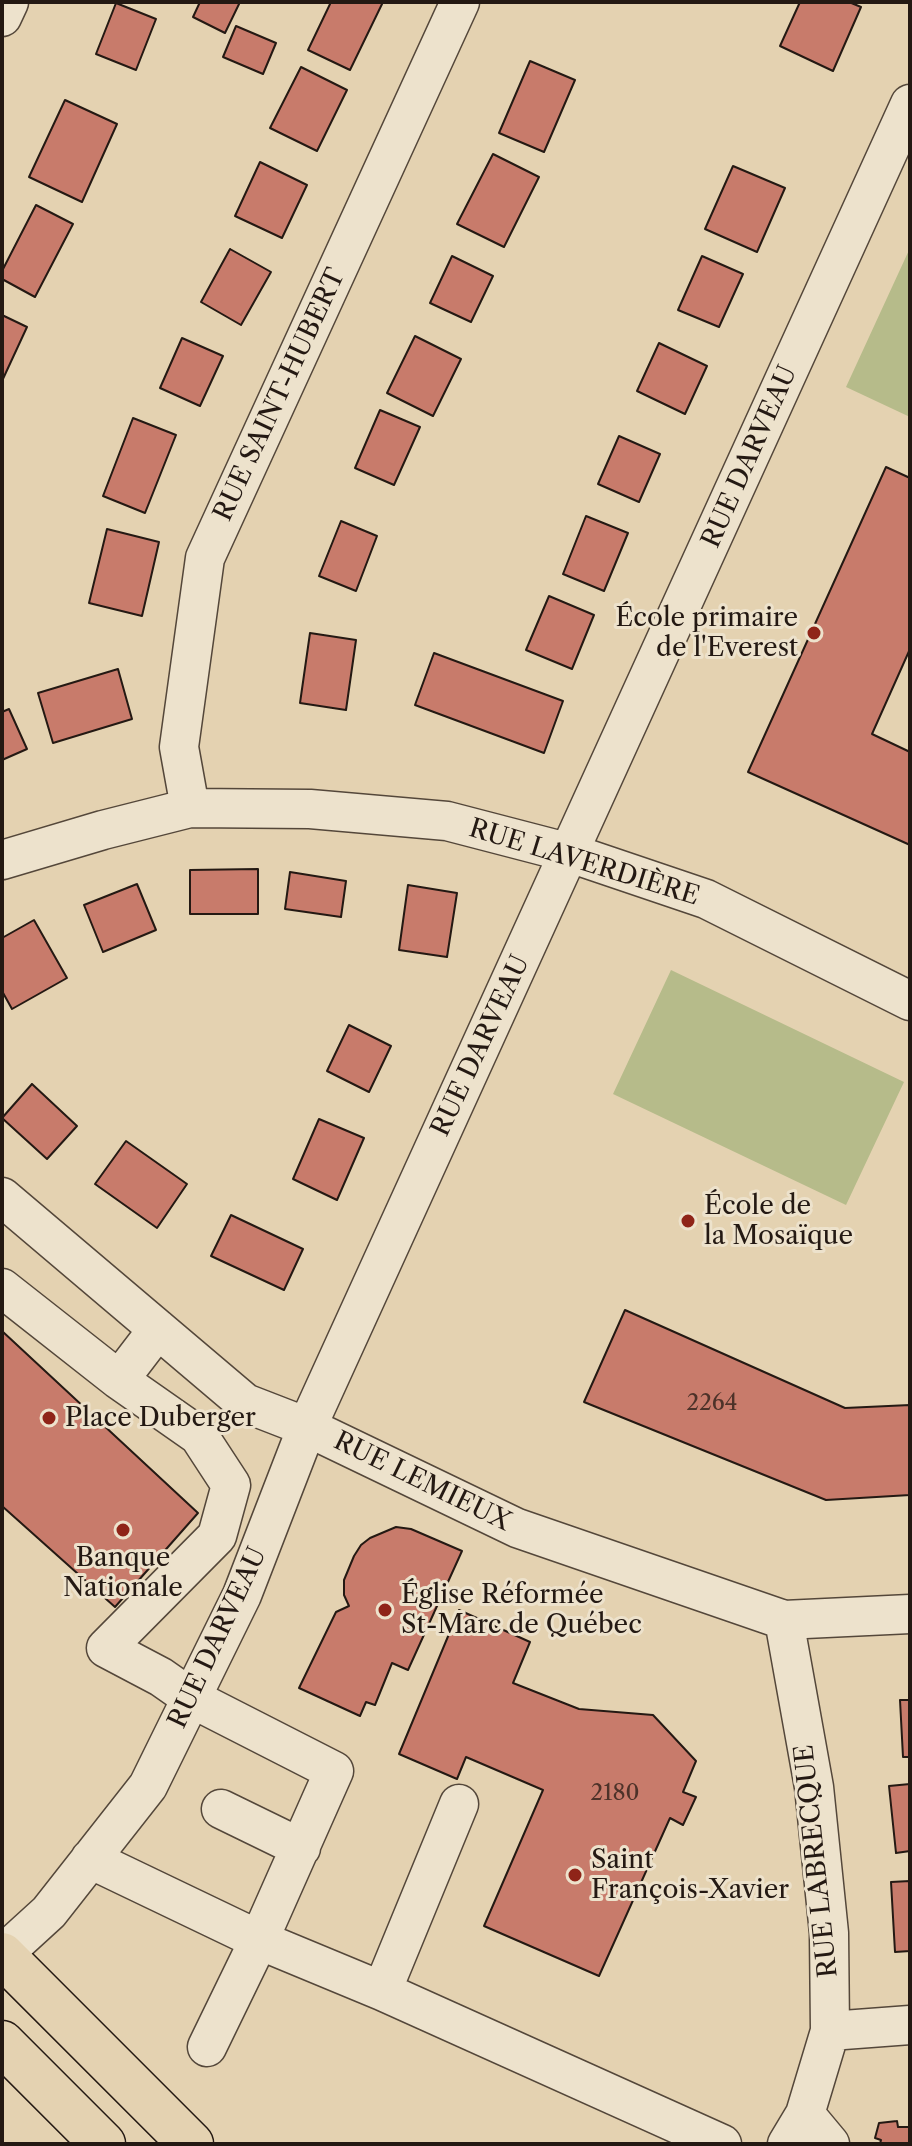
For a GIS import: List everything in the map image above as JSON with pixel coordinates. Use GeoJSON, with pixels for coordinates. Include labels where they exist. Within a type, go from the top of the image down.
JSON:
{"type":"FeatureCollection","features":[{"type":"Feature","properties":{"kind":"main road"},"geometry":{"type":"LineString","coordinates":[[2,1955],[191,2144]]}},
{"type":"Feature","properties":{"kind":"main road"},"geometry":{"type":"LineString","coordinates":[[2,2043],[103,2144]]}},
{"type":"Feature","properties":{"kind":"street"},"geometry":{"type":"LineString","coordinates":[[2,17],[9,2]]}},
{"type":"Feature","properties":{"kind":"street","name":"RUE SAINT-HUBERT"},"geometry":{"type":"LineString","coordinates":[[190,808],[179,747],[205,558],[460,2]]}},
{"type":"Feature","properties":{"kind":"street","name":"RUE DARVEAU"},"geometry":{"type":"LineString","coordinates":[[2,1955],[49,1912],[148,1786],[242,1595],[307,1427],[910,104]]}},
{"type":"Feature","properties":{"kind":"street","name":"RUE LAVERDIÈRE"},"geometry":{"type":"LineString","coordinates":[[2,860],[190,808],[310,809],[447,821],[570,853],[706,899],[910,1001]]}},
{"type":"Feature","properties":{"kind":"street","name":"RUE LEMIEUX"},"geometry":{"type":"LineString","coordinates":[[2,1197],[245,1403],[307,1427],[517,1528],[784,1620],[910,1614]]}},
{"type":"Feature","properties":{"kind":"street"},"geometry":{"type":"LineString","coordinates":[[2,1288],[119,1380],[199,1436],[231,1485],[217,1536],[106,1648],[161,1677],[191,1698],[334,1771],[259,1940],[207,2047]]}},
{"type":"Feature","properties":{"kind":"street"},"geometry":{"type":"LineString","coordinates":[[119,1380],[158,1329]]}},
{"type":"Feature","properties":{"kind":"street","name":"RUE LABRECQUE"},"geometry":{"type":"LineString","coordinates":[[784,1620],[814,1787],[829,1933],[830,2031],[810,2132]]}},
{"type":"Feature","properties":{"kind":"street"},"geometry":{"type":"LineString","coordinates":[[382,1991],[459,1804]]}},
{"type":"Feature","properties":{"kind":"street"},"geometry":{"type":"LineString","coordinates":[[221,1809],[301,1848]]}},
{"type":"Feature","properties":{"kind":"street"},"geometry":{"type":"LineString","coordinates":[[90,1859],[259,1940],[382,1991],[722,2144]]}},
{"type":"Feature","properties":{"kind":"street"},"geometry":{"type":"LineString","coordinates":[[830,2031],[910,2025]]}},
{"type":"Feature","properties":{"kind":"green space"},"geometry":{"type":"Polygon","coordinates":[[[910,248],[910,417],[846,387],[910,248]]]}},
{"type":"Feature","properties":{"kind":"green space"},"geometry":{"type":"Polygon","coordinates":[[[671,970],[904,1082],[846,1205],[613,1094],[671,970]]]}},
{"type":"Feature","properties":{"kind":"building"},"geometry":{"type":"Polygon","coordinates":[[[200,2],[240,2],[225,33],[193,17],[200,2]]]}},
{"type":"Feature","properties":{"kind":"building"},"geometry":{"type":"Polygon","coordinates":[[[331,2],[383,2],[350,70],[308,50],[331,2]]]}},
{"type":"Feature","properties":{"kind":"building"},"geometry":{"type":"Polygon","coordinates":[[[800,2],[849,2],[861,7],[833,71],[780,46],[800,2]]]}},
{"type":"Feature","properties":{"kind":"building"},"geometry":{"type":"Polygon","coordinates":[[[116,3],[156,19],[136,70],[96,54],[116,3]]]}},
{"type":"Feature","properties":{"kind":"building"},"geometry":{"type":"Polygon","coordinates":[[[236,26],[276,43],[263,74],[223,57],[236,26]]]}},
{"type":"Feature","properties":{"kind":"building"},"geometry":{"type":"Polygon","coordinates":[[[530,61],[575,80],[544,152],[499,133],[530,61]]]}},
{"type":"Feature","properties":{"kind":"building"},"geometry":{"type":"Polygon","coordinates":[[[301,67],[347,90],[317,151],[270,128],[301,67]]]}},
{"type":"Feature","properties":{"kind":"building"},"geometry":{"type":"Polygon","coordinates":[[[65,100],[117,124],[82,202],[29,177],[65,100]]]}},
{"type":"Feature","properties":{"kind":"building"},"geometry":{"type":"Polygon","coordinates":[[[493,154],[539,177],[504,247],[457,224],[493,154]]]}},
{"type":"Feature","properties":{"kind":"building"},"geometry":{"type":"Polygon","coordinates":[[[260,162],[307,185],[282,238],[235,216],[260,162]]]}},
{"type":"Feature","properties":{"kind":"building"},"geometry":{"type":"Polygon","coordinates":[[[733,166],[785,188],[757,252],[705,229],[733,166]]]}},
{"type":"Feature","properties":{"kind":"building"},"geometry":{"type":"Polygon","coordinates":[[[36,205],[73,224],[35,297],[2,279],[2,271],[36,205]]]}},
{"type":"Feature","properties":{"kind":"building"},"geometry":{"type":"Polygon","coordinates":[[[230,249],[271,272],[241,325],[201,302],[230,249]]]}},
{"type":"Feature","properties":{"kind":"building"},"geometry":{"type":"Polygon","coordinates":[[[452,256],[493,276],[471,322],[430,303],[452,256]]]}},
{"type":"Feature","properties":{"kind":"building"},"geometry":{"type":"Polygon","coordinates":[[[702,256],[743,274],[719,327],[678,310],[702,256]]]}},
{"type":"Feature","properties":{"kind":"building"},"geometry":{"type":"Polygon","coordinates":[[[2,315],[27,327],[2,381],[2,315]]]}},
{"type":"Feature","properties":{"kind":"building"},"geometry":{"type":"Polygon","coordinates":[[[415,336],[461,359],[433,416],[387,393],[415,336]]]}},
{"type":"Feature","properties":{"kind":"building"},"geometry":{"type":"Polygon","coordinates":[[[182,338],[223,356],[200,406],[160,388],[182,338]]]}},
{"type":"Feature","properties":{"kind":"building"},"geometry":{"type":"Polygon","coordinates":[[[659,343],[707,366],[685,414],[637,391],[659,343]]]}},
{"type":"Feature","properties":{"kind":"building"},"geometry":{"type":"Polygon","coordinates":[[[380,410],[420,427],[394,485],[355,468],[380,410]]]}},
{"type":"Feature","properties":{"kind":"building"},"geometry":{"type":"Polygon","coordinates":[[[133,418],[176,435],[145,513],[103,496],[133,418]]]}},
{"type":"Feature","properties":{"kind":"building"},"geometry":{"type":"Polygon","coordinates":[[[619,436],[660,454],[639,502],[598,484],[619,436]]]}},
{"type":"Feature","properties":{"kind":"building"},"geometry":{"type":"Polygon","coordinates":[[[886,467],[910,478],[910,649],[872,734],[910,752],[910,845],[748,772],[886,467]]]}},
{"type":"Feature","properties":{"kind":"building"},"geometry":{"type":"Polygon","coordinates":[[[586,516],[628,533],[604,591],[563,574],[586,516]]]}},
{"type":"Feature","properties":{"kind":"building"},"geometry":{"type":"Polygon","coordinates":[[[341,521],[377,536],[356,591],[319,576],[341,521]]]}},
{"type":"Feature","properties":{"kind":"building"},"geometry":{"type":"Polygon","coordinates":[[[107,529],[159,542],[142,616],[89,603],[107,529]]]}},
{"type":"Feature","properties":{"kind":"building"},"geometry":{"type":"Polygon","coordinates":[[[549,596],[594,615],[572,669],[526,650],[549,596]]]}},
{"type":"Feature","properties":{"kind":"building"},"geometry":{"type":"Polygon","coordinates":[[[310,633],[356,640],[346,710],[300,703],[310,633]]]}},
{"type":"Feature","properties":{"kind":"building"},"geometry":{"type":"Polygon","coordinates":[[[434,653],[563,701],[544,753],[415,705],[434,653]]]}},
{"type":"Feature","properties":{"kind":"building"},"geometry":{"type":"Polygon","coordinates":[[[118,669],[132,719],[53,743],[38,693],[118,669]]]}},
{"type":"Feature","properties":{"kind":"building"},"geometry":{"type":"Polygon","coordinates":[[[9,709],[27,749],[2,760],[2,712],[9,709]]]}},
{"type":"Feature","properties":{"kind":"building"},"geometry":{"type":"Polygon","coordinates":[[[258,869],[258,914],[190,914],[190,870],[258,869]]]}},
{"type":"Feature","properties":{"kind":"building"},"geometry":{"type":"Polygon","coordinates":[[[290,872],[346,881],[341,917],[285,909],[290,872]]]}},
{"type":"Feature","properties":{"kind":"building"},"geometry":{"type":"Polygon","coordinates":[[[137,884],[156,930],[103,952],[84,905],[137,884]]]}},
{"type":"Feature","properties":{"kind":"building"},"geometry":{"type":"Polygon","coordinates":[[[408,885],[457,893],[447,957],[399,950],[408,885]]]}},
{"type":"Feature","properties":{"kind":"building"},"geometry":{"type":"Polygon","coordinates":[[[34,920],[67,978],[12,1009],[2,991],[2,938],[34,920]]]}},
{"type":"Feature","properties":{"kind":"building"},"geometry":{"type":"Polygon","coordinates":[[[349,1025],[391,1046],[369,1092],[327,1071],[349,1025]]]}},
{"type":"Feature","properties":{"kind":"building"},"geometry":{"type":"Polygon","coordinates":[[[32,1084],[77,1126],[47,1159],[2,1118],[32,1084]]]}},
{"type":"Feature","properties":{"kind":"building"},"geometry":{"type":"Polygon","coordinates":[[[319,1119],[364,1138],[337,1200],[293,1179],[319,1119]]]}},
{"type":"Feature","properties":{"kind":"building"},"geometry":{"type":"Polygon","coordinates":[[[126,1141],[187,1184],[157,1228],[95,1184],[126,1141]]]}},
{"type":"Feature","properties":{"kind":"building"},"geometry":{"type":"Polygon","coordinates":[[[231,1215],[303,1249],[284,1290],[211,1256],[231,1215]]]}},
{"type":"Feature","properties":{"kind":"building"},"geometry":{"type":"Polygon","coordinates":[[[625,1310],[845,1408],[910,1405],[910,1495],[826,1500],[584,1402],[625,1310]]]}},
{"type":"Feature","properties":{"kind":"building","name":"Place Duberger"},"geometry":{"type":"Polygon","coordinates":[[[2,1331],[198,1513],[115,1607],[2,1506],[2,1331]]]}},
{"type":"Feature","properties":{"kind":"building"},"geometry":{"type":"Polygon","coordinates":[[[396,1527],[411,1529],[462,1551],[408,1670],[392,1663],[375,1705],[366,1702],[360,1716],[299,1688],[336,1612],[349,1606],[344,1595],[344,1580],[354,1556],[370,1538],[396,1527]]]}},
{"type":"Feature","properties":{"kind":"building","name":"Saint François-Xavier"},"geometry":{"type":"Polygon","coordinates":[[[459,1610],[530,1642],[513,1683],[579,1709],[653,1715],[696,1761],[683,1792],[696,1797],[683,1825],[670,1818],[599,1976],[484,1926],[543,1790],[466,1757],[457,1779],[399,1754],[459,1610]]]}},
{"type":"Feature","properties":{"kind":"building"},"geometry":{"type":"Polygon","coordinates":[[[900,1700],[910,1700],[910,1757],[903,1757],[900,1700]]]}},
{"type":"Feature","properties":{"kind":"building"},"geometry":{"type":"Polygon","coordinates":[[[910,1784],[910,1851],[896,1853],[889,1786],[910,1784]]]}},
{"type":"Feature","properties":{"kind":"building"},"geometry":{"type":"Polygon","coordinates":[[[910,1881],[910,1951],[895,1952],[891,1882],[910,1881]]]}},
{"type":"Feature","properties":{"kind":"building"},"geometry":{"type":"Polygon","coordinates":[[[897,2121],[898,2127],[910,2127],[910,2144],[880,2144],[881,2140],[875,2138],[879,2123],[897,2121]]]}},
{"type":"Feature","properties":{"kind":"place","name":"École primaire de l'Everest"},"geometry":{"type":"Point","coordinates":[814,633]}},
{"type":"Feature","properties":{"kind":"place","name":"École de la Mosaïque"},"geometry":{"type":"Point","coordinates":[688,1221]}},
{"type":"Feature","properties":{"kind":"place","name":"Place Duberger"},"geometry":{"type":"Point","coordinates":[49,1418]}},
{"type":"Feature","properties":{"kind":"place","name":"Banque Nationale"},"geometry":{"type":"Point","coordinates":[123,1530]}},
{"type":"Feature","properties":{"kind":"place","name":"Église Réformée St-Marc de Québec"},"geometry":{"type":"Point","coordinates":[385,1610]}},
{"type":"Feature","properties":{"kind":"place","name":"Saint François-Xavier"},"geometry":{"type":"Point","coordinates":[575,1875]}}]}
